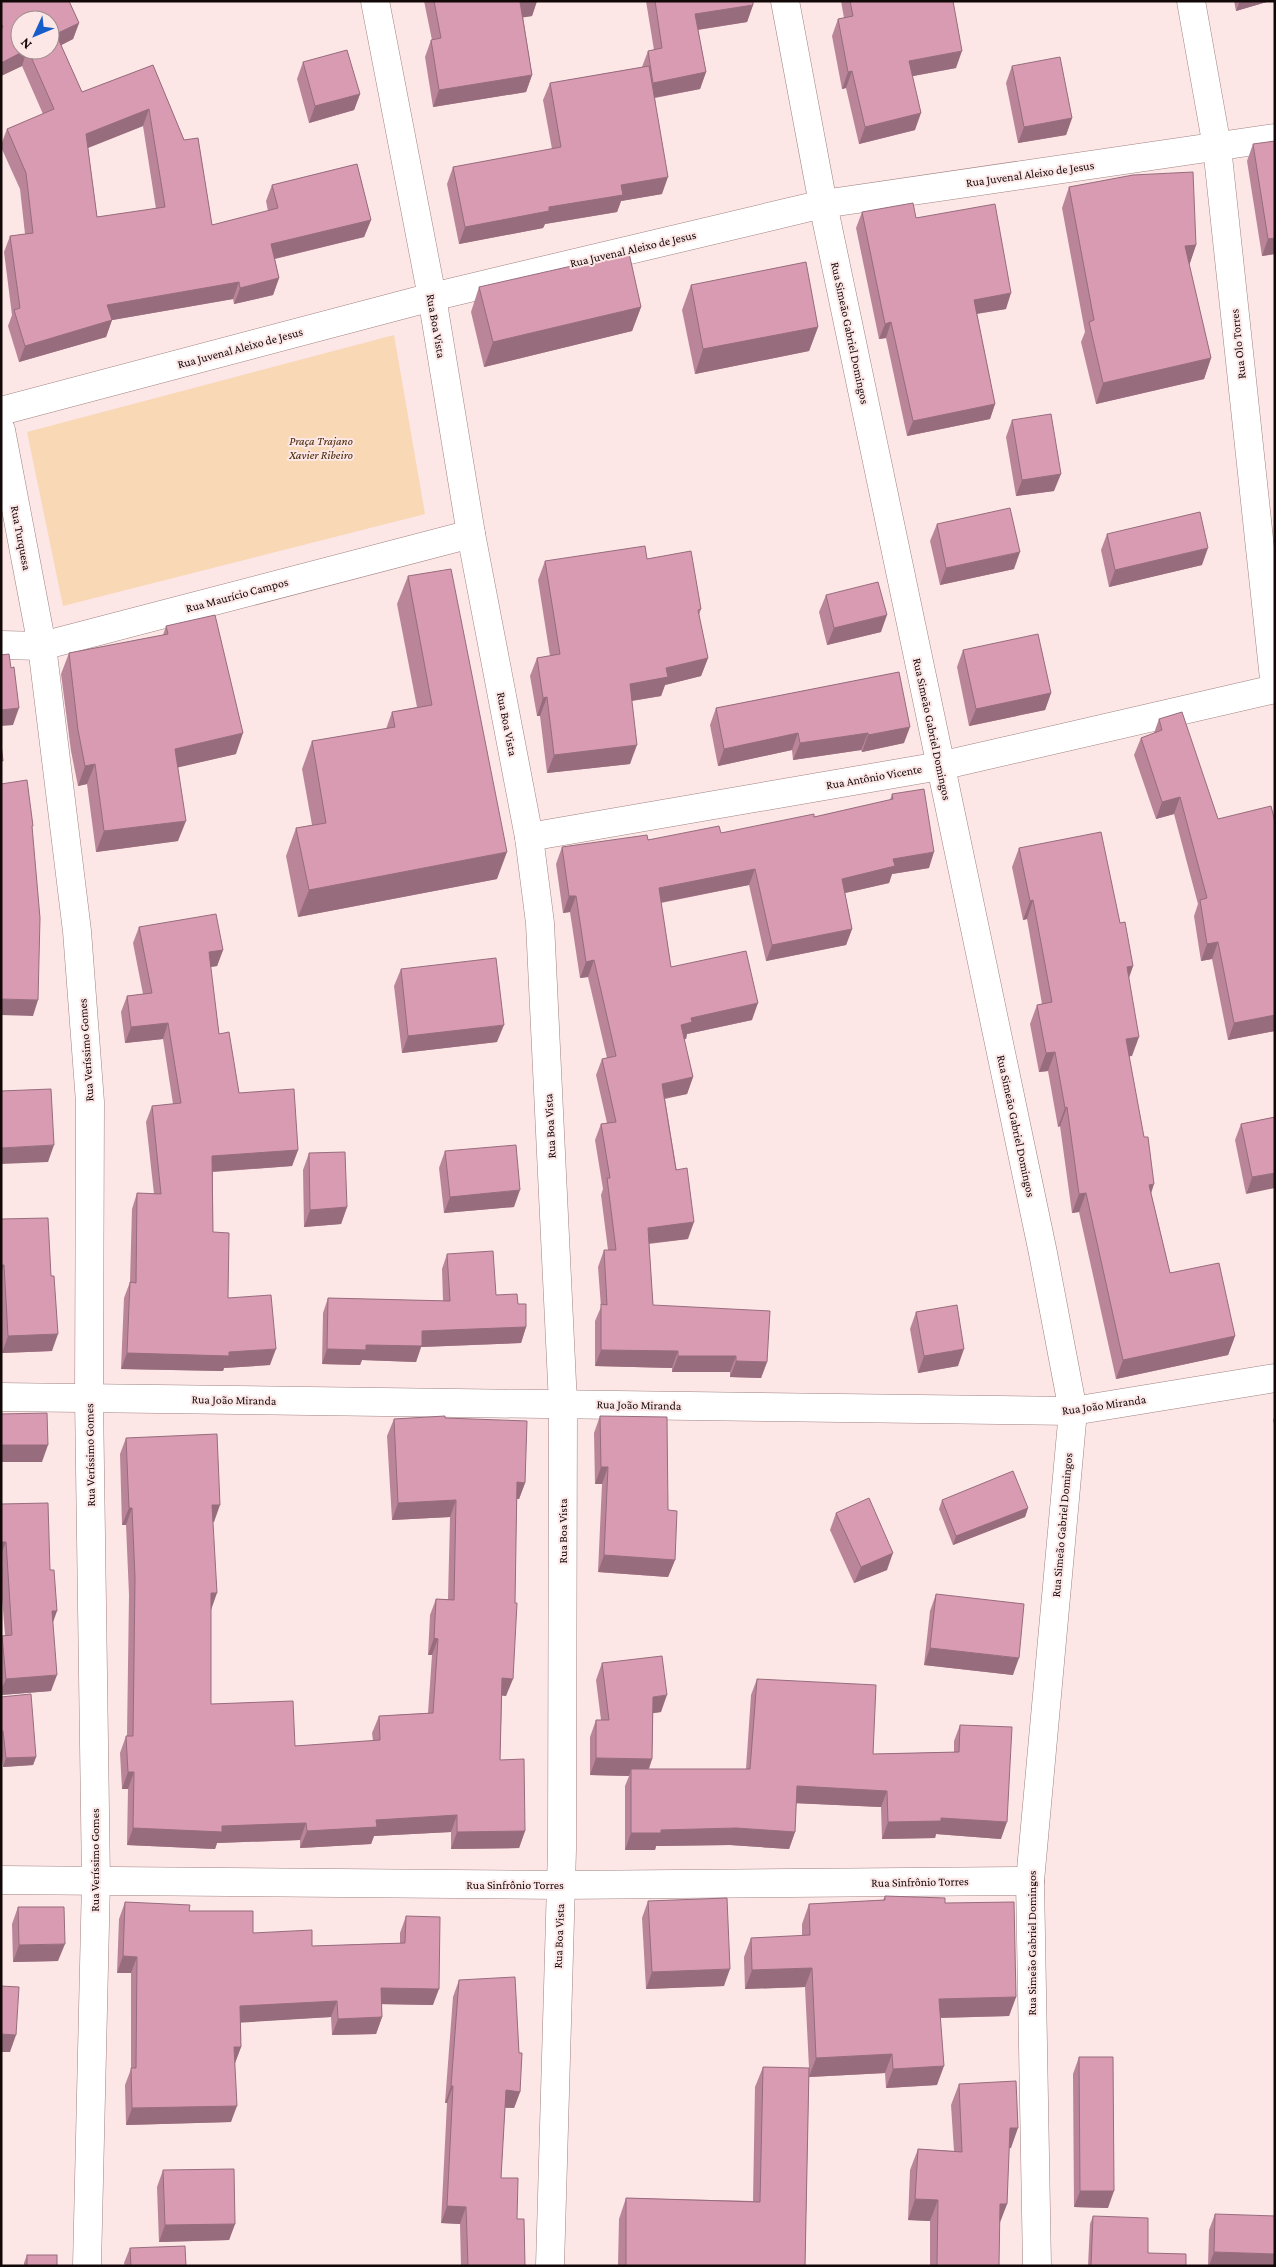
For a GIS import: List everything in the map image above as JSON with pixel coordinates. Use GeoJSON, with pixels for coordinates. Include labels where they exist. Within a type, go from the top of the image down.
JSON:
{"type":"FeatureCollection","features":[{"type":"Feature","properties":{"kind":"street","name":"Rua Boa Vista"},"geometry":{"type":"LineString","coordinates":[[375,1],[432,297],[471,534],[529,837],[540,923],[563,1404],[560,1885],[550,2266]]}},
{"type":"Feature","properties":{"kind":"street","name":"Rua Simeão Gabriel Domingos"},"geometry":{"type":"LineString","coordinates":[[785,1],[823,204],[1043,1253],[1073,1411],[1030,1881],[1037,2266]]}},
{"type":"Feature","properties":{"kind":"street","name":"Rua Olo Torres"},"geometry":{"type":"LineString","coordinates":[[1191,1],[1217,147],[1275,689]]}},
{"type":"Feature","properties":{"kind":"street","name":"Rua Juvenal Aleixo de Jesus"},"geometry":{"type":"LineString","coordinates":[[1,411],[432,297],[823,204],[1275,138]]}},
{"type":"Feature","properties":{"kind":"street","name":"Rua Turquesa"},"geometry":{"type":"LineString","coordinates":[[1,430],[42,646]]}},
{"type":"Feature","properties":{"kind":"street","name":"Rua Maurício Campos"},"geometry":{"type":"LineString","coordinates":[[1,645],[42,646],[471,534]]}},
{"type":"Feature","properties":{"kind":"street","name":"Rua Veríssimo Gomes"},"geometry":{"type":"LineString","coordinates":[[42,646],[77,931],[90,1102],[89,1399],[96,1881],[87,2266]]}},
{"type":"Feature","properties":{"kind":"street","name":"Rua Antônio Vicente"},"geometry":{"type":"LineString","coordinates":[[529,837],[940,766],[1275,689]]}},
{"type":"Feature","properties":{"kind":"street","name":"Rua João Miranda"},"geometry":{"type":"LineString","coordinates":[[1,1398],[1073,1411],[1275,1378]]}},
{"type":"Feature","properties":{"kind":"street","name":"Rua Sinfrônio Torres"},"geometry":{"type":"LineString","coordinates":[[1,1880],[560,1885],[1030,1881]]}},
{"type":"Feature","properties":{"kind":"green space","name":"Praça Trajano Xavier Ribeiro"},"geometry":{"type":"Polygon","coordinates":[[[394,335],[425,514],[63,606],[27,432],[394,335]]]}},
{"type":"Feature","properties":{"kind":"building"},"geometry":{"type":"Polygon","coordinates":[[[1,1],[69,1],[79,23],[60,32],[60,10],[10,10],[10,58],[1,63],[1,28],[3,27],[1,24],[1,1]]]}},
{"type":"Feature","properties":{"kind":"building"},"geometry":{"type":"Polygon","coordinates":[[[434,1],[525,1],[520,2],[532,75],[439,90],[431,40],[441,38],[434,1]]]}},
{"type":"Feature","properties":{"kind":"building"},"geometry":{"type":"Polygon","coordinates":[[[655,1],[753,1],[753,5],[695,14],[706,72],[653,83],[648,51],[662,48],[655,1]]]}},
{"type":"Feature","properties":{"kind":"building"},"geometry":{"type":"Polygon","coordinates":[[[850,1],[953,1],[962,51],[909,61],[921,113],[865,127],[852,71],[848,72],[838,19],[853,16],[850,1]]]}},
{"type":"Feature","properties":{"kind":"building"},"geometry":{"type":"Polygon","coordinates":[[[60,43],[82,92],[153,65],[184,140],[198,138],[212,225],[278,208],[272,185],[357,164],[371,220],[271,244],[279,278],[240,288],[239,282],[107,305],[112,320],[25,346],[14,310],[20,308],[10,236],[33,233],[26,173],[7,129],[54,109],[32,60],[60,60],[60,43]],[[149,109],[86,134],[97,217],[165,207],[149,109]]]}},
{"type":"Feature","properties":{"kind":"building"},"geometry":{"type":"Polygon","coordinates":[[[347,50],[360,94],[315,106],[303,62],[347,50]]]}},
{"type":"Feature","properties":{"kind":"building"},"geometry":{"type":"Polygon","coordinates":[[[1060,57],[1072,118],[1024,127],[1012,66],[1060,57]]]}},
{"type":"Feature","properties":{"kind":"building"},"geometry":{"type":"Polygon","coordinates":[[[649,66],[668,177],[621,185],[623,195],[549,207],[549,211],[465,227],[453,167],[561,147],[550,83],[649,66]]]}},
{"type":"Feature","properties":{"kind":"building"},"geometry":{"type":"Polygon","coordinates":[[[1275,141],[1275,238],[1268,239],[1253,144],[1275,141]]]}},
{"type":"Feature","properties":{"kind":"building"},"geometry":{"type":"Polygon","coordinates":[[[1193,172],[1196,245],[1185,246],[1211,358],[1103,383],[1089,322],[1094,320],[1069,187],[1133,175],[1193,172]]]}},
{"type":"Feature","properties":{"kind":"building"},"geometry":{"type":"Polygon","coordinates":[[[913,203],[916,218],[995,204],[1011,293],[974,300],[995,404],[913,421],[891,322],[885,324],[862,212],[913,203]]]}},
{"type":"Feature","properties":{"kind":"building"},"geometry":{"type":"Polygon","coordinates":[[[629,253],[641,307],[493,342],[479,287],[629,253]]]}},
{"type":"Feature","properties":{"kind":"building"},"geometry":{"type":"Polygon","coordinates":[[[806,262],[818,327],[703,349],[691,285],[806,262]]]}},
{"type":"Feature","properties":{"kind":"building"},"geometry":{"type":"Polygon","coordinates":[[[1051,414],[1061,474],[1022,480],[1012,420],[1051,414]]]}},
{"type":"Feature","properties":{"kind":"building"},"geometry":{"type":"Polygon","coordinates":[[[1010,508],[1020,552],[946,568],[937,524],[1010,508]]]}},
{"type":"Feature","properties":{"kind":"building"},"geometry":{"type":"Polygon","coordinates":[[[1200,512],[1208,548],[1115,570],[1107,534],[1200,512]]]}},
{"type":"Feature","properties":{"kind":"building"},"geometry":{"type":"Polygon","coordinates":[[[645,546],[647,559],[691,551],[701,609],[698,610],[708,658],[666,668],[668,677],[630,684],[637,745],[554,755],[547,697],[543,698],[537,658],[560,654],[545,561],[645,546]]]}},
{"type":"Feature","properties":{"kind":"building"},"geometry":{"type":"Polygon","coordinates":[[[451,569],[507,852],[309,890],[296,828],[326,823],[312,741],[395,727],[392,712],[432,705],[408,576],[451,569]]]}},
{"type":"Feature","properties":{"kind":"building"},"geometry":{"type":"Polygon","coordinates":[[[878,582],[887,615],[834,628],[826,595],[878,582]]]}},
{"type":"Feature","properties":{"kind":"building"},"geometry":{"type":"Polygon","coordinates":[[[215,615],[243,733],[175,749],[186,821],[104,831],[95,764],[85,766],[78,730],[69,653],[168,634],[166,626],[215,615]]]}},
{"type":"Feature","properties":{"kind":"building"},"geometry":{"type":"Polygon","coordinates":[[[1038,634],[1051,693],[976,709],[963,650],[1038,634]]]}},
{"type":"Feature","properties":{"kind":"building"},"geometry":{"type":"Polygon","coordinates":[[[9,654],[11,668],[14,667],[19,708],[1,710],[1,655],[9,654]]]}},
{"type":"Feature","properties":{"kind":"building"},"geometry":{"type":"Polygon","coordinates":[[[899,672],[910,727],[868,735],[868,733],[800,743],[798,733],[724,749],[716,708],[899,672]]]}},
{"type":"Feature","properties":{"kind":"building"},"geometry":{"type":"Polygon","coordinates":[[[1182,712],[1218,819],[1271,806],[1275,822],[1275,1015],[1234,1023],[1218,942],[1207,944],[1200,900],[1207,898],[1180,797],[1162,802],[1141,738],[1162,730],[1159,719],[1182,712]]]}},
{"type":"Feature","properties":{"kind":"building"},"geometry":{"type":"Polygon","coordinates":[[[1,744],[3,761],[1,761],[1,744]]]}},
{"type":"Feature","properties":{"kind":"building"},"geometry":{"type":"Polygon","coordinates":[[[27,780],[33,826],[40,918],[38,1000],[1,999],[1,784],[27,780]]]}},
{"type":"Feature","properties":{"kind":"building"},"geometry":{"type":"Polygon","coordinates":[[[924,789],[934,852],[893,859],[895,866],[842,879],[852,929],[772,945],[755,869],[659,888],[671,967],[746,951],[758,1003],[691,1018],[692,1022],[681,1025],[693,1077],[662,1084],[676,1170],[687,1168],[694,1222],[648,1228],[653,1305],[770,1311],[767,1362],[736,1361],[736,1356],[678,1356],[678,1351],[601,1350],[601,1304],[607,1305],[604,1250],[616,1250],[607,1178],[610,1178],[601,1124],[616,1122],[602,1059],[616,1056],[594,960],[586,962],[576,896],[569,896],[562,847],[647,835],[648,840],[719,826],[721,833],[814,814],[814,817],[893,799],[892,794],[924,789]]]}},
{"type":"Feature","properties":{"kind":"building"},"geometry":{"type":"Polygon","coordinates":[[[1101,832],[1120,923],[1125,922],[1133,966],[1127,967],[1139,1037],[1126,1039],[1144,1137],[1148,1137],[1154,1184],[1149,1185],[1170,1273],[1219,1263],[1235,1336],[1123,1360],[1086,1193],[1079,1194],[1067,1107],[1065,1108],[1055,1052],[1046,1053],[1037,1005],[1052,1002],[1033,900],[1030,901],[1019,848],[1101,832]]]}},
{"type":"Feature","properties":{"kind":"building"},"geometry":{"type":"Polygon","coordinates":[[[216,914],[223,950],[209,952],[219,1034],[229,1032],[239,1093],[294,1089],[298,1150],[212,1156],[213,1232],[229,1233],[228,1298],[271,1295],[276,1349],[229,1352],[229,1356],[127,1353],[130,1282],[136,1283],[137,1193],[161,1194],[152,1106],[181,1103],[168,1023],[131,1027],[127,996],[152,993],[139,927],[216,914]]]}},
{"type":"Feature","properties":{"kind":"building"},"geometry":{"type":"Polygon","coordinates":[[[496,958],[504,1025],[408,1036],[401,969],[496,958]]]}},
{"type":"Feature","properties":{"kind":"building"},"geometry":{"type":"Polygon","coordinates":[[[51,1089],[54,1145],[1,1148],[1,1091],[51,1089]]]}},
{"type":"Feature","properties":{"kind":"building"},"geometry":{"type":"Polygon","coordinates":[[[1275,1117],[1275,1173],[1252,1177],[1241,1124],[1275,1117]]]}},
{"type":"Feature","properties":{"kind":"building"},"geometry":{"type":"Polygon","coordinates":[[[516,1145],[520,1190],[450,1197],[445,1151],[516,1145]]]}},
{"type":"Feature","properties":{"kind":"building"},"geometry":{"type":"Polygon","coordinates":[[[345,1152],[347,1207],[310,1210],[309,1153],[345,1152]]]}},
{"type":"Feature","properties":{"kind":"building"},"geometry":{"type":"Polygon","coordinates":[[[48,1218],[51,1276],[54,1276],[58,1334],[8,1336],[4,1265],[1,1265],[1,1219],[48,1218]]]}},
{"type":"Feature","properties":{"kind":"building"},"geometry":{"type":"Polygon","coordinates":[[[493,1251],[496,1295],[517,1294],[518,1304],[526,1304],[526,1327],[422,1331],[422,1346],[366,1345],[366,1350],[327,1349],[328,1298],[450,1301],[447,1254],[493,1251]]]}},
{"type":"Feature","properties":{"kind":"building"},"geometry":{"type":"Polygon","coordinates":[[[957,1305],[964,1349],[924,1356],[916,1312],[957,1305]]]}},
{"type":"Feature","properties":{"kind":"building"},"geometry":{"type":"Polygon","coordinates":[[[47,1413],[48,1445],[1,1445],[1,1414],[47,1413]]]}},
{"type":"Feature","properties":{"kind":"building"},"geometry":{"type":"Polygon","coordinates":[[[445,1416],[445,1418],[527,1421],[525,1483],[517,1482],[515,1603],[517,1603],[513,1679],[502,1678],[500,1760],[524,1759],[525,1831],[457,1832],[457,1815],[376,1820],[377,1827],[307,1831],[306,1823],[222,1826],[222,1832],[133,1828],[134,1772],[128,1772],[126,1736],[133,1736],[135,1578],[126,1438],[217,1434],[220,1505],[212,1505],[217,1593],[211,1593],[211,1704],[293,1701],[295,1746],[380,1740],[379,1716],[433,1713],[438,1639],[434,1638],[436,1599],[454,1600],[456,1500],[398,1503],[394,1419],[445,1416]]]}},
{"type":"Feature","properties":{"kind":"building"},"geometry":{"type":"Polygon","coordinates":[[[600,1416],[667,1417],[668,1510],[677,1511],[675,1560],[604,1555],[608,1467],[601,1467],[600,1416]]]}},
{"type":"Feature","properties":{"kind":"building"},"geometry":{"type":"Polygon","coordinates":[[[1013,1471],[1028,1508],[956,1536],[942,1500],[1013,1471]]]}},
{"type":"Feature","properties":{"kind":"building"},"geometry":{"type":"Polygon","coordinates":[[[869,1498],[893,1553],[861,1567],[836,1513],[869,1498]]]}},
{"type":"Feature","properties":{"kind":"building"},"geometry":{"type":"Polygon","coordinates":[[[48,1503],[50,1570],[54,1570],[57,1611],[52,1611],[57,1675],[6,1679],[2,1636],[12,1635],[6,1542],[1,1542],[1,1504],[48,1503]]]}},
{"type":"Feature","properties":{"kind":"building"},"geometry":{"type":"Polygon","coordinates":[[[936,1594],[1024,1604],[1019,1658],[930,1648],[936,1594]]]}},
{"type":"Feature","properties":{"kind":"building"},"geometry":{"type":"Polygon","coordinates":[[[662,1656],[667,1695],[653,1697],[652,1759],[596,1758],[596,1720],[609,1720],[602,1663],[662,1656]]]}},
{"type":"Feature","properties":{"kind":"building"},"geometry":{"type":"Polygon","coordinates":[[[757,1679],[876,1685],[873,1754],[959,1752],[960,1725],[1012,1727],[1007,1822],[941,1818],[941,1821],[888,1822],[887,1791],[797,1786],[795,1832],[736,1828],[661,1830],[661,1833],[631,1833],[631,1769],[750,1769],[757,1679]]]}},
{"type":"Feature","properties":{"kind":"building"},"geometry":{"type":"Polygon","coordinates":[[[31,1694],[36,1757],[6,1758],[3,1731],[1,1731],[1,1697],[31,1694]]]}},
{"type":"Feature","properties":{"kind":"building"},"geometry":{"type":"Polygon","coordinates":[[[885,1896],[945,1898],[945,1903],[1014,1902],[1016,1997],[939,1999],[944,2066],[893,2069],[892,2054],[816,2058],[812,1968],[752,1970],[751,1938],[810,1935],[809,1904],[885,1900],[885,1896]]]}},
{"type":"Feature","properties":{"kind":"building"},"geometry":{"type":"Polygon","coordinates":[[[727,1898],[730,1969],[652,1972],[648,1901],[727,1898]]]}},
{"type":"Feature","properties":{"kind":"building"},"geometry":{"type":"Polygon","coordinates":[[[125,1902],[190,1905],[189,1911],[253,1911],[253,1933],[312,1930],[312,1946],[405,1943],[406,1916],[440,1917],[439,1989],[381,1988],[382,2017],[338,2019],[337,2001],[240,2006],[241,2047],[234,2047],[237,2106],[132,2108],[131,2068],[136,2068],[137,1957],[123,1956],[125,1902]]]}},
{"type":"Feature","properties":{"kind":"building"},"geometry":{"type":"Polygon","coordinates":[[[18,1907],[64,1907],[65,1944],[19,1945],[18,1907]]]}},
{"type":"Feature","properties":{"kind":"building"},"geometry":{"type":"Polygon","coordinates":[[[515,1977],[519,2053],[522,2053],[520,2092],[506,2090],[501,2178],[518,2178],[517,2219],[524,2219],[525,2266],[468,2266],[466,2207],[447,2206],[453,2086],[451,2086],[459,1980],[515,1977]]]}},
{"type":"Feature","properties":{"kind":"building"},"geometry":{"type":"Polygon","coordinates":[[[1,1986],[19,1987],[16,2035],[1,2034],[1,1986]]]}},
{"type":"Feature","properties":{"kind":"building"},"geometry":{"type":"Polygon","coordinates":[[[1079,2057],[1113,2057],[1114,2191],[1080,2191],[1079,2057]]]}},
{"type":"Feature","properties":{"kind":"building"},"geometry":{"type":"Polygon","coordinates":[[[763,2067],[809,2068],[805,2266],[626,2266],[626,2198],[760,2202],[763,2067]]]}},
{"type":"Feature","properties":{"kind":"building"},"geometry":{"type":"Polygon","coordinates":[[[1016,2081],[1018,2128],[1010,2128],[1007,2204],[1000,2204],[999,2266],[937,2266],[938,2200],[915,2199],[918,2149],[962,2152],[959,2084],[1016,2081]]]}},
{"type":"Feature","properties":{"kind":"building"},"geometry":{"type":"Polygon","coordinates":[[[234,2169],[235,2224],[165,2225],[163,2170],[234,2169]]]}},
{"type":"Feature","properties":{"kind":"building"},"geometry":{"type":"Polygon","coordinates":[[[1215,2214],[1275,2216],[1275,2254],[1214,2252],[1215,2214]]]}},
{"type":"Feature","properties":{"kind":"building"},"geometry":{"type":"Polygon","coordinates":[[[1093,2216],[1148,2218],[1148,2253],[1186,2254],[1186,2266],[1091,2266],[1093,2216]]]}},
{"type":"Feature","properties":{"kind":"building"},"geometry":{"type":"Polygon","coordinates":[[[185,2246],[186,2266],[131,2266],[130,2248],[185,2246]]]}},
{"type":"Feature","properties":{"kind":"building"},"geometry":{"type":"Polygon","coordinates":[[[27,2255],[57,2255],[57,2266],[27,2266],[27,2255]]]}}]}
